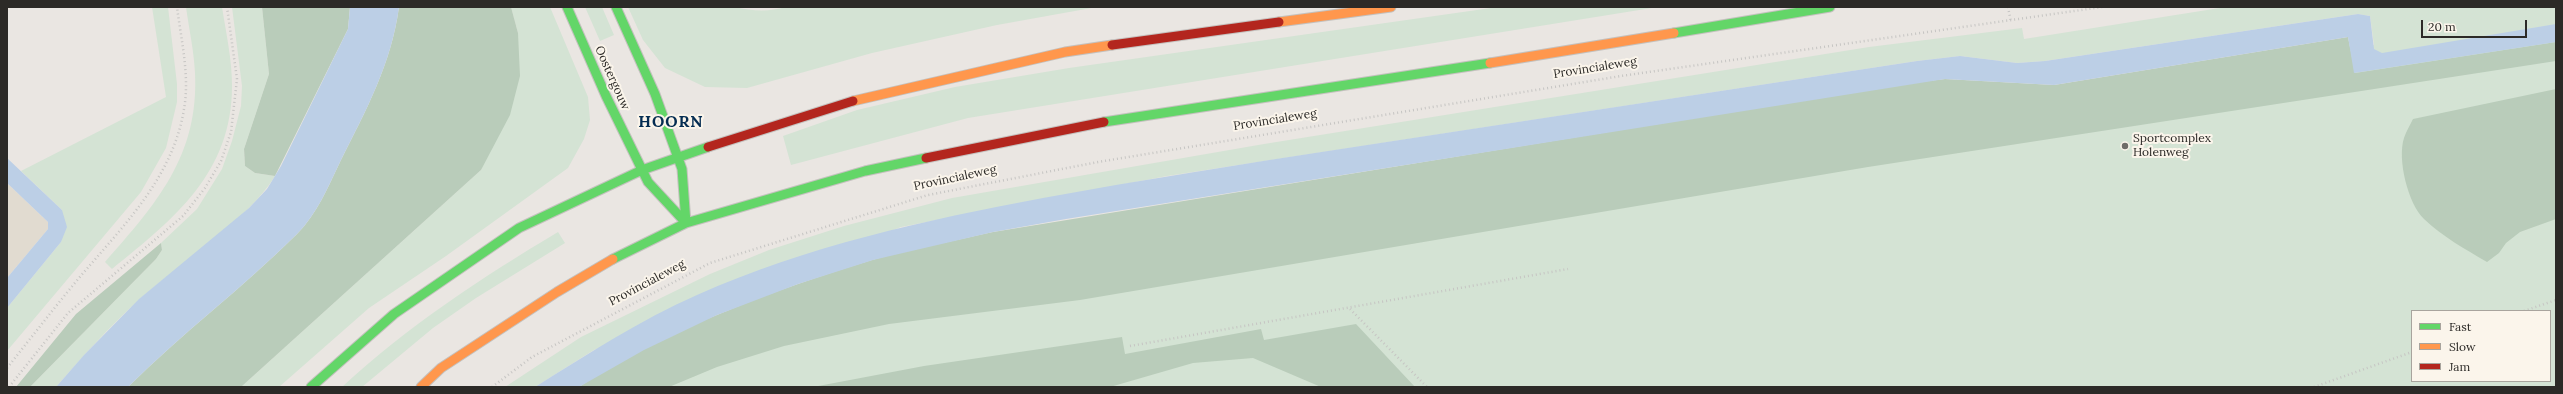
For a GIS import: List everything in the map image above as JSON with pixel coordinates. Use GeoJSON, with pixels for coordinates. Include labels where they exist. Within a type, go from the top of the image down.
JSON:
{"type":"FeatureCollection","features":[{"type":"Feature","properties":{"kind":"main road","name":"Oostergouw"},"geometry":{"type":"LineString","coordinates":[[567,7],[606,96],[648,182],[686,223]]}},
{"type":"Feature","properties":{"kind":"main road"},"geometry":{"type":"LineString","coordinates":[[616,7],[655,94],[682,169],[686,223]]}},
{"type":"Feature","properties":{"kind":"main road"},"geometry":{"type":"LineString","coordinates":[[312,387],[394,314],[519,228],[642,170],[731,139],[859,99],[1066,52],[1391,7]]}},
{"type":"Feature","properties":{"kind":"main road","name":"Provincialeweg"},"geometry":{"type":"LineString","coordinates":[[421,387],[441,368],[557,292],[617,257],[686,223],[865,171],[1074,127],[1592,46],[1830,7]]}},
{"type":"Feature","properties":{"kind":"path"},"geometry":{"type":"LineString","coordinates":[[7,368],[122,228],[163,174],[180,131],[185,108],[185,84],[177,7]]}},
{"type":"Feature","properties":{"kind":"path"},"geometry":{"type":"LineString","coordinates":[[9,387],[68,313],[183,216],[205,188],[221,161],[231,132],[237,79],[227,7]]}},
{"type":"Feature","properties":{"kind":"path"},"geometry":{"type":"LineString","coordinates":[[2008,7],[2011,22]]}},
{"type":"Feature","properties":{"kind":"path","name":"Provincialeweg"},"geometry":{"type":"LineString","coordinates":[[492,387],[532,357],[710,263],[928,195],[1098,162],[1621,76],[1878,38],[2011,22],[2102,7]]}},
{"type":"Feature","properties":{"kind":"path"},"geometry":{"type":"LineString","coordinates":[[1130,346],[1350,309],[1568,269]]}},
{"type":"Feature","properties":{"kind":"path"},"geometry":{"type":"LineString","coordinates":[[2527,310],[2556,300]]}},
{"type":"Feature","properties":{"kind":"path"},"geometry":{"type":"LineString","coordinates":[[1350,309],[1427,387]]}},
{"type":"Feature","properties":{"kind":"path"},"geometry":{"type":"LineString","coordinates":[[2314,387],[2411,352]]}},
{"type":"Feature","properties":{"kind":"shaded area"},"geometry":{"type":"Polygon","coordinates":[[[7,183],[48,222],[48,229],[7,278],[7,183]]]}},
{"type":"Feature","properties":{"kind":"green space"},"geometry":{"type":"Polygon","coordinates":[[[152,7],[168,7],[177,84],[177,102],[166,148],[141,192],[7,351],[7,308],[61,242],[62,210],[21,171],[166,97],[152,7]]]}},
{"type":"Feature","properties":{"kind":"green space"},"geometry":{"type":"Polygon","coordinates":[[[186,7],[222,7],[230,56],[232,86],[229,117],[222,144],[210,169],[195,191],[177,212],[157,232],[112,269],[105,262],[124,241],[157,199],[171,177],[182,154],[190,129],[194,103],[195,73],[193,48],[186,7]]]}},
{"type":"Feature","properties":{"kind":"green space"},"geometry":{"type":"Polygon","coordinates":[[[232,7],[262,7],[269,74],[244,149],[245,166],[255,173],[275,176],[263,193],[231,225],[156,285],[129,309],[96,342],[56,387],[30,387],[156,259],[162,250],[161,243],[197,209],[222,169],[232,141],[241,106],[242,86],[232,7]]]}},
{"type":"Feature","properties":{"kind":"green space"},"geometry":{"type":"Polygon","coordinates":[[[262,7],[350,7],[348,29],[275,176],[255,173],[245,166],[244,149],[269,74],[262,7]]]}},
{"type":"Feature","properties":{"kind":"green space"},"geometry":{"type":"Polygon","coordinates":[[[399,7],[511,7],[518,33],[520,76],[510,115],[481,170],[241,387],[128,387],[276,254],[297,234],[310,218],[326,190],[376,87],[390,48],[399,7]]]}},
{"type":"Feature","properties":{"kind":"green space"},"geometry":{"type":"Polygon","coordinates":[[[511,7],[550,7],[588,97],[590,120],[584,139],[568,168],[446,256],[369,308],[279,387],[241,387],[481,170],[518,33],[511,7]]]}},
{"type":"Feature","properties":{"kind":"green space"},"geometry":{"type":"Polygon","coordinates":[[[585,7],[602,7],[614,35],[600,41],[585,7]]]}},
{"type":"Feature","properties":{"kind":"green space"},"geometry":{"type":"Polygon","coordinates":[[[628,7],[735,7],[773,10],[786,7],[1097,7],[997,25],[872,53],[747,88],[705,87],[665,68],[643,40],[628,7]]]}},
{"type":"Feature","properties":{"kind":"green space"},"geometry":{"type":"Polygon","coordinates":[[[1498,7],[1658,7],[968,118],[791,165],[783,136],[857,110],[955,87],[1069,68],[1498,7]]]}},
{"type":"Feature","properties":{"kind":"green space","name":"Sportcomplex Holenweg"},"geometry":{"type":"Polygon","coordinates":[[[2226,7],[2556,7],[2556,387],[615,387],[764,314],[2374,45],[2370,16],[2358,14],[2045,61],[2017,63],[1960,56],[1917,61],[1167,176],[901,227],[594,350],[535,387],[505,387],[581,337],[710,274],[769,250],[844,226],[952,198],[1264,144],[1869,47],[2022,28],[2024,39],[2226,7]]]}},
{"type":"Feature","properties":{"kind":"green space"},"geometry":{"type":"Polygon","coordinates":[[[2348,37],[2355,73],[2556,42],[2556,61],[1868,167],[1080,300],[889,324],[784,346],[717,367],[669,387],[579,387],[612,366],[647,347],[721,313],[758,298],[872,260],[993,232],[1903,84],[1945,79],[2054,85],[2348,37]]]}},
{"type":"Feature","properties":{"kind":"green space"},"geometry":{"type":"Polygon","coordinates":[[[2556,89],[2556,219],[2520,232],[2506,243],[2499,253],[2487,262],[2454,242],[2424,219],[2418,212],[2405,181],[2402,147],[2405,136],[2413,119],[2556,89]]]}},
{"type":"Feature","properties":{"kind":"green space"},"geometry":{"type":"Polygon","coordinates":[[[558,232],[565,243],[476,298],[433,328],[362,387],[342,387],[419,323],[473,285],[558,232]]]}},
{"type":"Feature","properties":{"kind":"green space"},"geometry":{"type":"Polygon","coordinates":[[[161,243],[162,250],[156,259],[30,387],[16,387],[76,314],[161,243]]]}},
{"type":"Feature","properties":{"kind":"green space"},"geometry":{"type":"Polygon","coordinates":[[[1356,324],[1415,387],[1321,387],[1253,358],[1193,363],[1110,387],[813,387],[924,366],[1122,337],[1125,354],[1261,329],[1264,340],[1356,324]]]}},
{"type":"Feature","properties":{"kind":"water"},"geometry":{"type":"Polygon","coordinates":[[[350,7],[399,7],[390,48],[376,87],[326,190],[316,209],[304,226],[276,254],[128,387],[56,387],[84,355],[139,299],[249,208],[267,189],[281,166],[348,29],[350,7]]]}},
{"type":"Feature","properties":{"kind":"water"},"geometry":{"type":"Polygon","coordinates":[[[2358,14],[2370,16],[2374,49],[2382,53],[2556,24],[2556,42],[2354,73],[2348,37],[2054,85],[1945,79],[1066,219],[993,232],[873,260],[798,284],[717,315],[644,350],[579,387],[535,387],[614,338],[655,315],[697,295],[739,278],[781,262],[867,236],[999,206],[1229,166],[1917,61],[1960,56],[2017,63],[2045,61],[2358,14]]]}},
{"type":"Feature","properties":{"kind":"water"},"geometry":{"type":"Polygon","coordinates":[[[7,158],[62,210],[67,227],[61,242],[7,308],[7,278],[48,229],[48,222],[7,183],[7,158]]]}},
{"type":"Feature","properties":{"kind":"traffic: fast"},"geometry":{"type":"LineString","coordinates":[[567,7],[606,96],[648,182],[686,223]]}},
{"type":"Feature","properties":{"kind":"traffic: fast"},"geometry":{"type":"LineString","coordinates":[[616,7],[655,94],[682,169],[686,223]]}},
{"type":"Feature","properties":{"kind":"traffic: fast"},"geometry":{"type":"LineString","coordinates":[[1674,33],[1830,7]]}},
{"type":"Feature","properties":{"kind":"traffic: fast"},"geometry":{"type":"LineString","coordinates":[[1104,122],[1490,63]]}},
{"type":"Feature","properties":{"kind":"traffic: fast"},"geometry":{"type":"LineString","coordinates":[[311,387],[394,314],[519,228],[642,170],[708,147]]}},
{"type":"Feature","properties":{"kind":"traffic: fast"},"geometry":{"type":"LineString","coordinates":[[613,259],[686,223],[865,171],[926,158]]}},
{"type":"Feature","properties":{"kind":"traffic: slow"},"geometry":{"type":"LineString","coordinates":[[1279,22],[1391,7]]}},
{"type":"Feature","properties":{"kind":"traffic: slow"},"geometry":{"type":"LineString","coordinates":[[1490,63],[1674,33]]}},
{"type":"Feature","properties":{"kind":"traffic: slow"},"geometry":{"type":"LineString","coordinates":[[853,101],[1065,52],[1112,45]]}},
{"type":"Feature","properties":{"kind":"traffic: slow"},"geometry":{"type":"LineString","coordinates":[[421,387],[441,368],[557,292],[613,259]]}},
{"type":"Feature","properties":{"kind":"traffic: jam"},"geometry":{"type":"LineString","coordinates":[[1112,45],[1279,22]]}},
{"type":"Feature","properties":{"kind":"traffic: jam"},"geometry":{"type":"LineString","coordinates":[[708,147],[853,101]]}},
{"type":"Feature","properties":{"kind":"traffic: jam"},"geometry":{"type":"LineString","coordinates":[[926,158],[1104,122]]}},
{"type":"Feature","properties":{"kind":"place","name":"Sportcomplex Holenweg"},"geometry":{"type":"Point","coordinates":[2125,146]}},
{"type":"Feature","properties":{"kind":"district","name":"HOORN"},"geometry":{"type":"Point","coordinates":[671,122]}}]}
